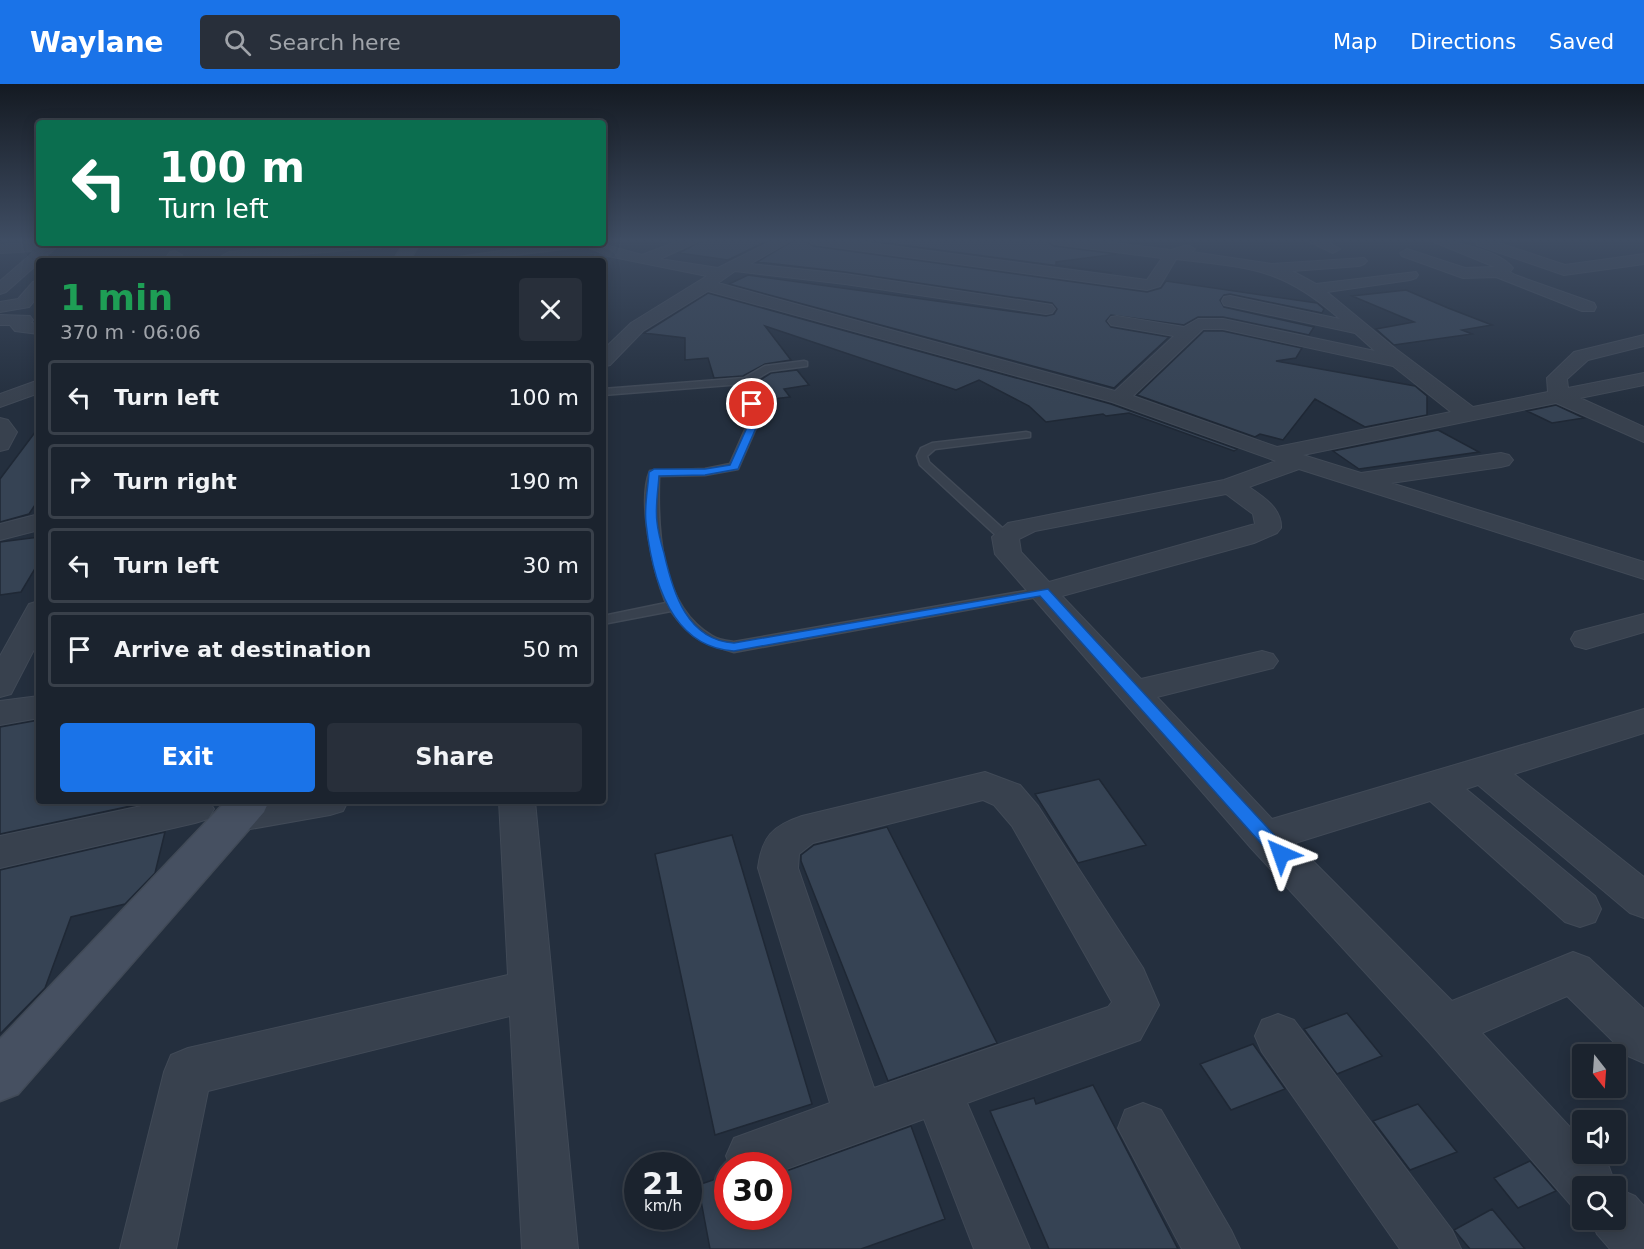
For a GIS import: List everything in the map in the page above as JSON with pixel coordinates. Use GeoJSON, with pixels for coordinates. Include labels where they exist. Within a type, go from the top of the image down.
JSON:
{"type":"FeatureCollection","features":[{"type":"Feature","properties":{"kind":"street"},"geometry":{"type":"LineString","coordinates":[[0,307],[20,304],[30,294]]}},
{"type":"Feature","properties":{"kind":"street"},"geometry":{"type":"LineString","coordinates":[[606,358],[637,327],[689,294]]}},
{"type":"Feature","properties":{"kind":"street"},"geometry":{"type":"LineString","coordinates":[[765,294],[1119,398],[1287,457],[1644,572]]}},
{"type":"Feature","properties":{"kind":"street"},"geometry":{"type":"LineString","coordinates":[[947,294],[1046,309]]}},
{"type":"Feature","properties":{"kind":"street"},"geometry":{"type":"LineString","coordinates":[[1320,294],[1400,362],[1469,415]]}},
{"type":"Feature","properties":{"kind":"street"},"geometry":{"type":"LineString","coordinates":[[1556,294],[1588,307]]}},
{"type":"Feature","properties":{"kind":"street"},"geometry":{"type":"LineString","coordinates":[[1230,301],[1362,329]]}},
{"type":"Feature","properties":{"kind":"street"},"geometry":{"type":"LineString","coordinates":[[0,320],[20,319],[24,320],[19,325],[21,327],[36,329]]}},
{"type":"Feature","properties":{"kind":"street"},"geometry":{"type":"LineString","coordinates":[[1117,321],[1187,333]]}},
{"type":"Feature","properties":{"kind":"street"},"geometry":{"type":"LineString","coordinates":[[1119,398],[1198,324],[1212,322],[1400,362]]}},
{"type":"Feature","properties":{"kind":"street"},"geometry":{"type":"LineString","coordinates":[[1558,396],[1557,378],[1581,356],[1644,340]]}},
{"type":"Feature","properties":{"kind":"street"},"geometry":{"type":"LineString","coordinates":[[1581,1176],[1445,1026],[1265,837],[1008,554],[1005,537],[1017,528],[1031,524],[1230,486],[1287,457],[1469,415],[1644,379]]}},
{"type":"Feature","properties":{"kind":"street"},"geometry":{"type":"LineString","coordinates":[[0,401],[36,387]]}},
{"type":"Feature","properties":{"kind":"street"},"geometry":{"type":"LineString","coordinates":[[1558,396],[1644,435]]}},
{"type":"Feature","properties":{"kind":"street"},"geometry":{"type":"LineString","coordinates":[[0,425],[6,432],[0,444]]}},
{"type":"Feature","properties":{"kind":"street"},"geometry":{"type":"LineString","coordinates":[[1357,480],[1502,460]]}},
{"type":"Feature","properties":{"kind":"street"},"geometry":{"type":"LineString","coordinates":[[1043,592],[1245,537],[1268,528],[1269,522],[1264,511],[1230,486]]}},
{"type":"Feature","properties":{"kind":"street"},"geometry":{"type":"LineString","coordinates":[[0,532],[36,523]]}},
{"type":"Feature","properties":{"kind":"street"},"geometry":{"type":"LineString","coordinates":[[0,686],[36,616]]}},
{"type":"Feature","properties":{"kind":"street"},"geometry":{"type":"LineString","coordinates":[[1586,639],[1644,623]]}},
{"type":"Feature","properties":{"kind":"street"},"geometry":{"type":"LineString","coordinates":[[1134,692],[1262,661]]}},
{"type":"Feature","properties":{"kind":"street"},"geometry":{"type":"LineString","coordinates":[[0,713],[36,707]]}},
{"type":"Feature","properties":{"kind":"street"},"geometry":{"type":"LineString","coordinates":[[1265,837],[1644,721]]}},
{"type":"Feature","properties":{"kind":"street"},"geometry":{"type":"LineString","coordinates":[[1484,770],[1644,902]]}},
{"type":"Feature","properties":{"kind":"street"},"geometry":{"type":"LineString","coordinates":[[1436,785],[1581,909]]}},
{"type":"Feature","properties":{"kind":"street"},"geometry":{"type":"LineString","coordinates":[[764,1152],[860,1119],[1124,1024],[1136,1005],[1127,982],[1025,816],[1007,795],[985,786],[802,831],[780,847],[778,868],[860,1119]]}},
{"type":"Feature","properties":{"kind":"street"},"geometry":{"type":"LineString","coordinates":[[0,1076],[244,808],[293,804]]}},
{"type":"Feature","properties":{"kind":"street"},"geometry":{"type":"LineString","coordinates":[[517,804],[550,1249]]}},
{"type":"Feature","properties":{"kind":"street"},"geometry":{"type":"LineString","coordinates":[[0,852],[195,809]]}},
{"type":"Feature","properties":{"kind":"street"},"geometry":{"type":"LineString","coordinates":[[1445,1026],[1573,972],[1644,1040]]}},
{"type":"Feature","properties":{"kind":"street"},"geometry":{"type":"LineString","coordinates":[[148,1249],[188,1072],[531,990]]}},
{"type":"Feature","properties":{"kind":"street"},"geometry":{"type":"LineString","coordinates":[[1278,1036],[1433,1249]]}},
{"type":"Feature","properties":{"kind":"street"},"geometry":{"type":"LineString","coordinates":[[937,1091],[1002,1249]]}},
{"type":"Feature","properties":{"kind":"street"},"geometry":{"type":"LineString","coordinates":[[1143,1128],[1212,1249]]}},
{"type":"Feature","properties":{"kind":"street"},"geometry":{"type":"LineString","coordinates":[[1626,1226],[1644,1246]]}},
{"type":"Feature","properties":{"kind":"lane"},"geometry":{"type":"LineString","coordinates":[[606,392],[746,381],[768,368],[804,364]]}},
{"type":"Feature","properties":{"kind":"lane"},"geometry":{"type":"LineString","coordinates":[[746,381],[754,421],[734,467],[705,472],[654,472],[651,522],[662,570],[674,606],[687,626],[698,637],[718,646],[734,647],[1043,592]]}},
{"type":"Feature","properties":{"kind":"lane"},"geometry":{"type":"LineString","coordinates":[[1005,537],[924,463],[922,456],[925,450],[932,446],[1026,435]]}},
{"type":"Feature","properties":{"kind":"lane"},"geometry":{"type":"LineString","coordinates":[[606,619],[674,606]]}},
{"type":"Feature","properties":{"kind":"building"},"geometry":{"type":"Polygon","coordinates":[[[706,294],[713,294],[1111,404],[1237,449],[1234,451],[1129,413],[1106,416],[1103,414],[1046,422],[1029,406],[979,380],[956,390],[765,326],[791,360],[765,364],[743,376],[714,378],[708,358],[685,360],[685,338],[644,333],[706,294]]]}},
{"type":"Feature","properties":{"kind":"building"},"geometry":{"type":"Polygon","coordinates":[[[767,294],[889,294],[1046,316],[1054,314],[1057,309],[1052,303],[994,294],[1228,294],[1220,300],[1224,307],[1314,327],[1309,335],[1223,317],[1198,317],[1184,325],[1111,315],[1106,321],[1111,327],[1169,337],[1114,388],[767,294]]]}},
{"type":"Feature","properties":{"kind":"building"},"geometry":{"type":"Polygon","coordinates":[[[1232,294],[1258,294],[1317,303],[1324,309],[1322,313],[1232,294]]]}},
{"type":"Feature","properties":{"kind":"building"},"geometry":{"type":"Polygon","coordinates":[[[1416,294],[1492,325],[1462,330],[1472,334],[1394,345],[1376,329],[1414,322],[1352,296],[1416,294]]]}},
{"type":"Feature","properties":{"kind":"building"},"geometry":{"type":"Polygon","coordinates":[[[1204,331],[1223,331],[1302,348],[1296,358],[1276,361],[1415,386],[1427,396],[1427,415],[1365,427],[1315,399],[1283,440],[1260,434],[1255,437],[1137,395],[1204,331]]]}},
{"type":"Feature","properties":{"kind":"building"},"geometry":{"type":"Polygon","coordinates":[[[797,370],[809,385],[784,389],[790,397],[764,400],[754,384],[771,373],[797,370]]]}},
{"type":"Feature","properties":{"kind":"building"},"geometry":{"type":"Polygon","coordinates":[[[1556,405],[1584,418],[1552,423],[1527,411],[1556,405]]]}},
{"type":"Feature","properties":{"kind":"building"},"geometry":{"type":"Polygon","coordinates":[[[1438,430],[1479,452],[1359,469],[1333,451],[1438,430]]]}},
{"type":"Feature","properties":{"kind":"building"},"geometry":{"type":"Polygon","coordinates":[[[36,431],[36,504],[29,514],[0,522],[0,479],[36,431]]]}},
{"type":"Feature","properties":{"kind":"building"},"geometry":{"type":"Polygon","coordinates":[[[36,537],[36,567],[21,592],[0,595],[0,542],[36,537]]]}},
{"type":"Feature","properties":{"kind":"building"},"geometry":{"type":"Polygon","coordinates":[[[36,721],[36,804],[140,804],[0,834],[0,727],[36,721]]]}},
{"type":"Feature","properties":{"kind":"building"},"geometry":{"type":"Polygon","coordinates":[[[1099,779],[1146,845],[1078,863],[1035,794],[1099,779]]]}},
{"type":"Feature","properties":{"kind":"building"},"geometry":{"type":"Polygon","coordinates":[[[887,827],[997,1043],[888,1081],[801,861],[801,855],[814,845],[887,827]]]}},
{"type":"Feature","properties":{"kind":"building"},"geometry":{"type":"Polygon","coordinates":[[[165,832],[155,873],[125,904],[71,917],[45,988],[0,1034],[0,870],[165,832]]]}},
{"type":"Feature","properties":{"kind":"building"},"geometry":{"type":"Polygon","coordinates":[[[732,835],[812,1104],[715,1135],[655,854],[732,835]]]}},
{"type":"Feature","properties":{"kind":"building"},"geometry":{"type":"Polygon","coordinates":[[[1347,1013],[1382,1056],[1337,1074],[1304,1029],[1347,1013]]]}},
{"type":"Feature","properties":{"kind":"building"},"geometry":{"type":"Polygon","coordinates":[[[1253,1044],[1285,1089],[1231,1110],[1200,1064],[1253,1044]]]}},
{"type":"Feature","properties":{"kind":"building"},"geometry":{"type":"Polygon","coordinates":[[[1093,1085],[1178,1249],[1049,1249],[990,1111],[1034,1098],[1036,1104],[1093,1085]]]}},
{"type":"Feature","properties":{"kind":"building"},"geometry":{"type":"Polygon","coordinates":[[[1418,1104],[1457,1152],[1410,1170],[1373,1121],[1418,1104]]]}},
{"type":"Feature","properties":{"kind":"building"},"geometry":{"type":"Polygon","coordinates":[[[911,1126],[945,1219],[861,1249],[710,1249],[702,1206],[702,1184],[714,1180],[714,1230],[792,1230],[792,1169],[911,1126]]]}},
{"type":"Feature","properties":{"kind":"building"},"geometry":{"type":"Polygon","coordinates":[[[1530,1161],[1556,1191],[1518,1208],[1494,1178],[1530,1161]]]}},
{"type":"Feature","properties":{"kind":"building"},"geometry":{"type":"Polygon","coordinates":[[[1492,1209],[1525,1249],[1470,1249],[1454,1230],[1492,1209]]]}},
{"type":"Feature","properties":{"kind":"route"},"geometry":{"type":"LineString","coordinates":[[752,404],[754,421],[734,467],[723,471],[654,472],[651,522],[662,570],[674,606],[687,626],[698,637],[718,646],[734,647],[1043,592],[1281,854]]}}]}
